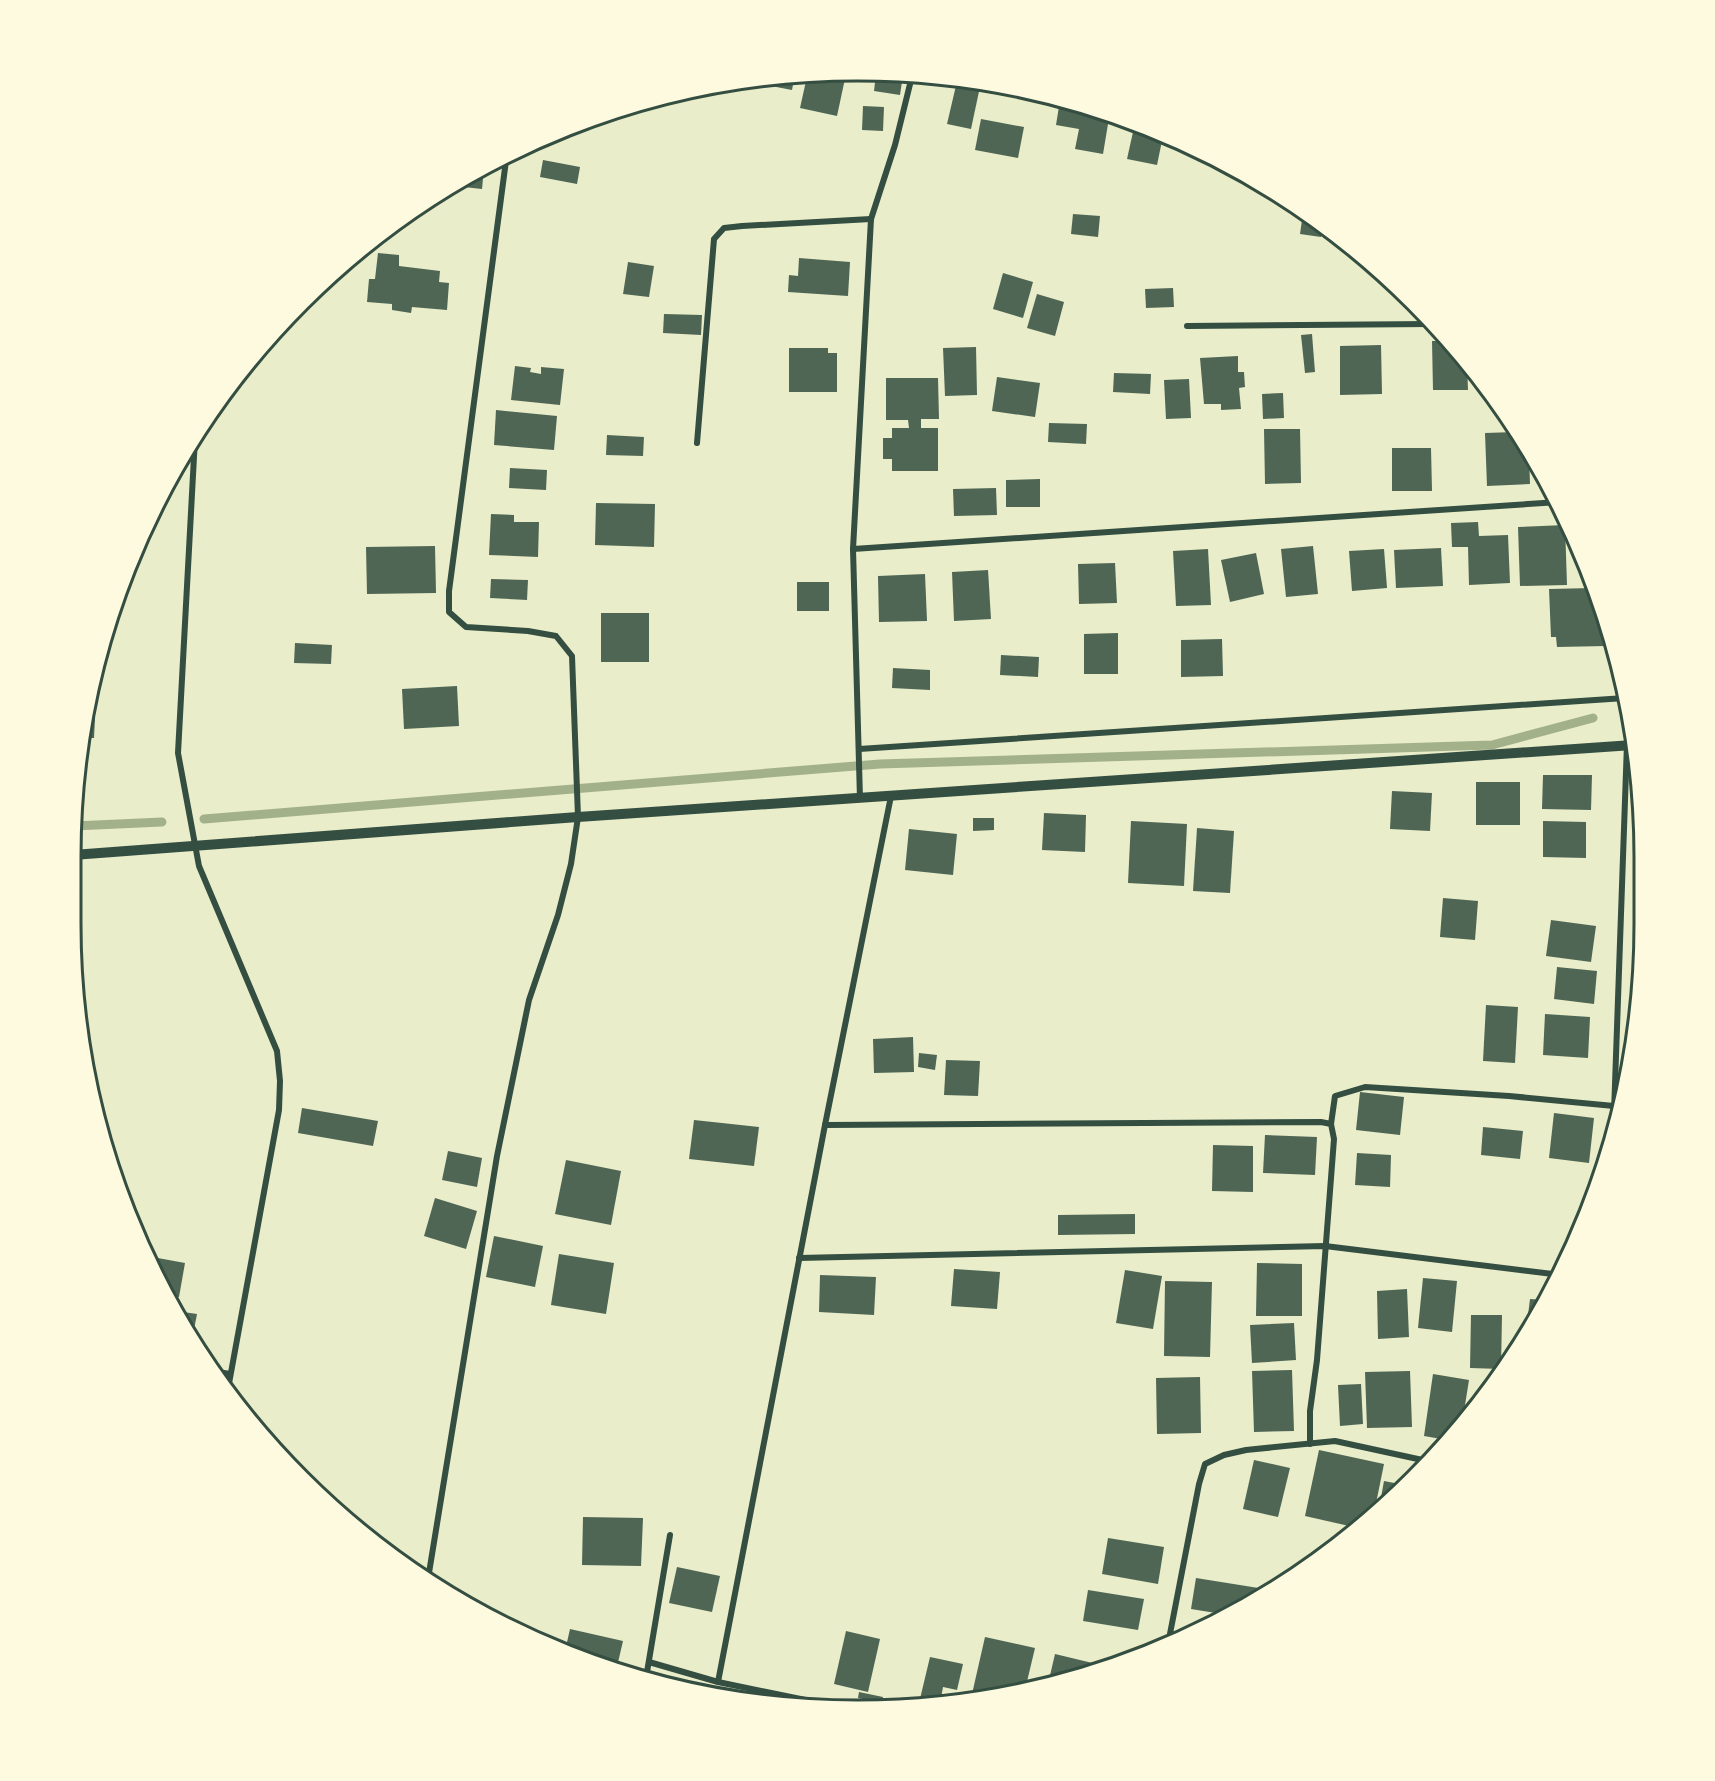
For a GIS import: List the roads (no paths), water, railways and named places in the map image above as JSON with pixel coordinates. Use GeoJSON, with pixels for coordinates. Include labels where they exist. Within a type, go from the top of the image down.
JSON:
{"type":"FeatureCollection","features":[{"type":"Feature","properties":{"kind":"street"},"geometry":{"type":"LineString","coordinates":[[860,799],[853,549],[871,219],[895,145],[910,83]]}},
{"type":"Feature","properties":{"kind":"street"},"geometry":{"type":"LineString","coordinates":[[429,1571],[497,1156],[529,1000],[558,915],[571,864],[578,817],[572,656],[556,636],[528,631],[466,627],[449,612],[449,591],[505,166]]}},
{"type":"Feature","properties":{"kind":"street"},"geometry":{"type":"LineString","coordinates":[[697,443],[714,239],[724,228],[871,219]]}},
{"type":"Feature","properties":{"kind":"street"},"geometry":{"type":"LineString","coordinates":[[1186,326],[1421,324]]}},
{"type":"Feature","properties":{"kind":"street"},"geometry":{"type":"LineString","coordinates":[[194,454],[178,753],[199,866],[277,1051],[280,1081],[279,1110],[229,1379]]}},
{"type":"Feature","properties":{"kind":"street"},"geometry":{"type":"LineString","coordinates":[[853,549],[1548,503]]}},
{"type":"Feature","properties":{"kind":"street"},"geometry":{"type":"LineString","coordinates":[[859,749],[1617,699]]}},
{"type":"Feature","properties":{"kind":"street"},"geometry":{"type":"LineString","coordinates":[[81,854],[578,817],[1625,746]]}},
{"type":"Feature","properties":{"kind":"street"},"geometry":{"type":"LineString","coordinates":[[1614,1095],[1629,774]]}},
{"type":"Feature","properties":{"kind":"street"},"geometry":{"type":"LineString","coordinates":[[718,1682],[891,796]]}},
{"type":"Feature","properties":{"kind":"street"},"geometry":{"type":"LineString","coordinates":[[1310,1444],[1310,1411],[1317,1360],[1334,1139],[1331,1124],[1335,1096],[1365,1087],[1509,1096],[1612,1106]]}},
{"type":"Feature","properties":{"kind":"street"},"geometry":{"type":"LineString","coordinates":[[825,1125],[1309,1122],[1331,1124]]}},
{"type":"Feature","properties":{"kind":"street"},"geometry":{"type":"LineString","coordinates":[[799,1258],[1326,1246],[1550,1274]]}},
{"type":"Feature","properties":{"kind":"street"},"geometry":{"type":"LineString","coordinates":[[225,1373],[230,1374]]}},
{"type":"Feature","properties":{"kind":"street"},"geometry":{"type":"LineString","coordinates":[[1170,1634],[1199,1484],[1205,1464],[1224,1455],[1246,1450],[1335,1441],[1419,1459]]}},
{"type":"Feature","properties":{"kind":"street"},"geometry":{"type":"LineString","coordinates":[[647,1671],[670,1535]]}},
{"type":"Feature","properties":{"kind":"street"},"geometry":{"type":"LineString","coordinates":[[648,1662],[718,1682],[786,1696]]}},
{"type":"Feature","properties":{"kind":"waterway"},"geometry":{"type":"LineString","coordinates":[[204,819],[880,764],[1492,745],[1593,718]]}},
{"type":"Feature","properties":{"kind":"waterway"},"geometry":{"type":"LineString","coordinates":[[82,826],[162,822]]}}]}
